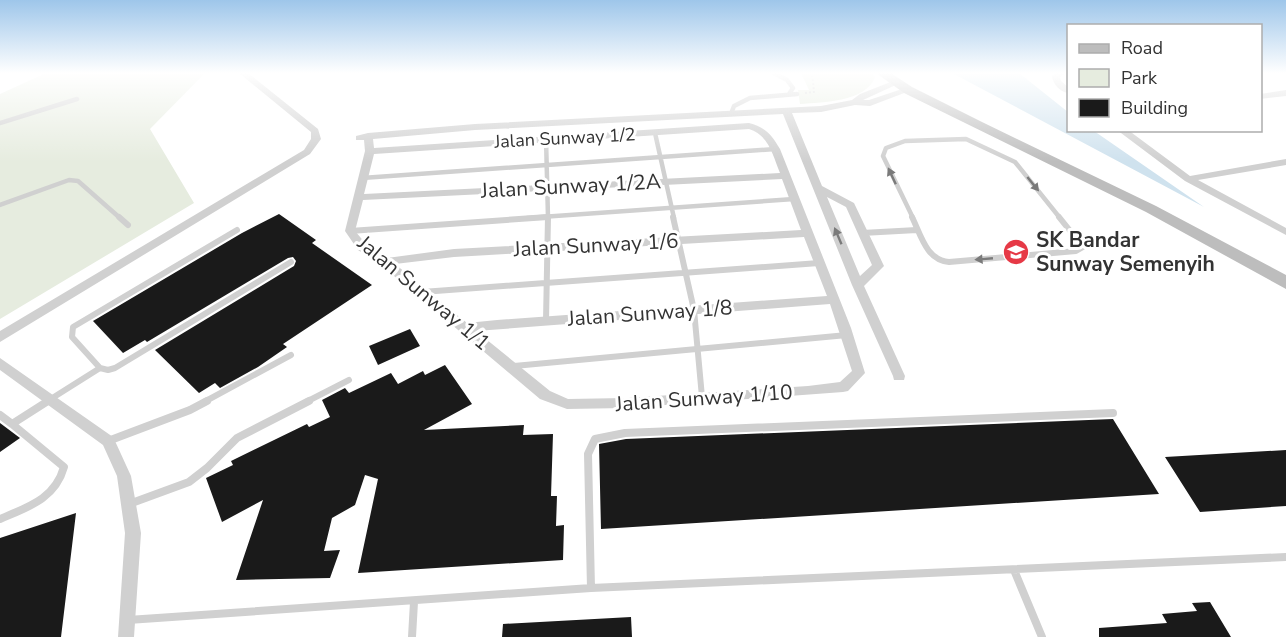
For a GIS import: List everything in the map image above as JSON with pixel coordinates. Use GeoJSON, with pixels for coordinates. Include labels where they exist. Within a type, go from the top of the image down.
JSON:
{"type":"FeatureCollection","features":[{"type":"Feature","properties":{"kind":"street"},"geometry":{"type":"LineString","coordinates":[[0,337],[307,152],[316,139],[315,131],[280,103]]}},
{"type":"Feature","properties":{"kind":"street"},"geometry":{"type":"LineString","coordinates":[[370,151],[380,142],[383,134],[474,127],[787,112],[821,109],[851,103]]}},
{"type":"Feature","properties":{"kind":"street"},"geometry":{"type":"LineString","coordinates":[[936,103],[1151,209],[1286,283]]}},
{"type":"Feature","properties":{"kind":"street"},"geometry":{"type":"LineString","coordinates":[[787,112],[858,285],[899,376]]}},
{"type":"Feature","properties":{"kind":"street","name":"Jalan Sunway 1/2"},"geometry":{"type":"LineString","coordinates":[[370,151],[749,126],[760,128],[766,133],[775,149]]}},
{"type":"Feature","properties":{"kind":"street"},"geometry":{"type":"LineString","coordinates":[[1124,132],[1188,179],[1286,232]]}},
{"type":"Feature","properties":{"kind":"street","name":"Jalan Sunway 1/1"},"geometry":{"type":"LineString","coordinates":[[383,134],[364,137],[370,151],[350,231],[362,247],[385,262],[545,394]]}},
{"type":"Feature","properties":{"kind":"street"},"geometry":{"type":"LineString","coordinates":[[775,149],[848,335]]}},
{"type":"Feature","properties":{"kind":"street"},"geometry":{"type":"LineString","coordinates":[[1188,179],[1286,162]]}},
{"type":"Feature","properties":{"kind":"street","name":"Jalan Sunway 1/2A"},"geometry":{"type":"LineString","coordinates":[[357,197],[785,176]]}},
{"type":"Feature","properties":{"kind":"street"},"geometry":{"type":"LineString","coordinates":[[818,188],[850,205],[878,266],[858,285]]}},
{"type":"Feature","properties":{"kind":"street","name":"Jalan Sunway 1/6"},"geometry":{"type":"LineString","coordinates":[[385,262],[454,253],[807,233]]}},
{"type":"Feature","properties":{"kind":"street","name":"Jalan Sunway 1/8"},"geometry":{"type":"LineString","coordinates":[[466,328],[834,300]]}},
{"type":"Feature","properties":{"kind":"street","name":"Jalan Sunway 1/10"},"geometry":{"type":"LineString","coordinates":[[545,394],[567,404],[625,404],[843,387],[859,373],[848,335]]}},
{"type":"Feature","properties":{"kind":"street"},"geometry":{"type":"LineString","coordinates":[[0,363],[108,441],[124,476],[133,533],[126,637]]}},
{"type":"Feature","properties":{"kind":"lane"},"geometry":{"type":"LineString","coordinates":[[0,123],[65,103]]}},
{"type":"Feature","properties":{"kind":"lane"},"geometry":{"type":"LineString","coordinates":[[731,114],[735,106],[741,103]]}},
{"type":"Feature","properties":{"kind":"lane"},"geometry":{"type":"LineString","coordinates":[[655,133],[694,310],[702,397]]}},
{"type":"Feature","properties":{"kind":"lane"},"geometry":{"type":"LineString","coordinates":[[546,138],[549,248],[546,321]]}},
{"type":"Feature","properties":{"kind":"lane"},"geometry":{"type":"LineString","coordinates":[[966,139],[1015,162],[1083,247],[1076,251],[938,261],[930,254],[916,230],[883,156],[884,150],[890,145],[901,142],[966,139]]}},
{"type":"Feature","properties":{"kind":"lane"},"geometry":{"type":"LineString","coordinates":[[362,178],[775,149]]}},
{"type":"Feature","properties":{"kind":"lane"},"geometry":{"type":"LineString","coordinates":[[0,205],[69,180],[78,181],[129,225]]}},
{"type":"Feature","properties":{"kind":"lane"},"geometry":{"type":"LineString","coordinates":[[350,231],[794,200]]}},
{"type":"Feature","properties":{"kind":"lane"},"geometry":{"type":"LineString","coordinates":[[237,230],[73,327],[72,337],[100,368],[108,370],[114,368],[291,262]]}},
{"type":"Feature","properties":{"kind":"lane"},"geometry":{"type":"LineString","coordinates":[[861,233],[916,230]]}},
{"type":"Feature","properties":{"kind":"lane"},"geometry":{"type":"LineString","coordinates":[[420,292],[547,285],[685,270],[819,262]]}},
{"type":"Feature","properties":{"kind":"lane"},"geometry":{"type":"LineString","coordinates":[[512,366],[848,335]]}},
{"type":"Feature","properties":{"kind":"lane"},"geometry":{"type":"LineString","coordinates":[[108,441],[189,410],[291,355]]}},
{"type":"Feature","properties":{"kind":"lane"},"geometry":{"type":"LineString","coordinates":[[12,424],[100,368]]}},
{"type":"Feature","properties":{"kind":"lane"},"geometry":{"type":"LineString","coordinates":[[129,504],[194,479],[214,461],[224,447],[237,438],[349,380]]}},
{"type":"Feature","properties":{"kind":"lane"},"geometry":{"type":"LineString","coordinates":[[591,588],[588,454],[595,439],[625,433],[1113,413]]}},
{"type":"Feature","properties":{"kind":"lane"},"geometry":{"type":"LineString","coordinates":[[0,415],[64,467],[61,481],[49,496],[0,519]]}},
{"type":"Feature","properties":{"kind":"lane"},"geometry":{"type":"LineString","coordinates":[[127,620],[591,588],[1286,557]]}},
{"type":"Feature","properties":{"kind":"lane"},"geometry":{"type":"LineString","coordinates":[[1014,570],[1042,637]]}},
{"type":"Feature","properties":{"kind":"lane"},"geometry":{"type":"LineString","coordinates":[[412,637],[414,602]]}},
{"type":"Feature","properties":{"kind":"green space"},"geometry":{"type":"Polygon","coordinates":[[[0,103],[176,103],[150,129],[194,203],[0,319],[0,103]]]}},
{"type":"Feature","properties":{"kind":"water"},"geometry":{"type":"Polygon","coordinates":[[[1008,103],[1056,103],[1067,111],[1067,132],[1095,132],[1204,207],[1008,103]]]}},
{"type":"Feature","properties":{"kind":"building"},"geometry":{"type":"Polygon","coordinates":[[[279,214],[316,240],[312,243],[372,285],[283,344],[287,347],[258,367],[220,388],[215,383],[199,393],[155,350],[294,266],[296,261],[293,257],[147,342],[145,340],[123,353],[93,321],[242,233],[279,214]]]}},
{"type":"Feature","properties":{"kind":"building"},"geometry":{"type":"Polygon","coordinates":[[[410,329],[420,346],[378,365],[369,346],[410,329]]]}},
{"type":"Feature","properties":{"kind":"building"},"geometry":{"type":"Polygon","coordinates":[[[445,365],[472,404],[424,430],[524,425],[523,435],[553,434],[551,496],[557,496],[556,526],[564,525],[563,560],[358,573],[378,479],[365,475],[355,505],[332,518],[324,551],[340,550],[330,578],[236,580],[263,500],[222,522],[206,478],[233,465],[231,461],[307,424],[309,427],[330,417],[322,400],[345,388],[349,393],[391,373],[398,384],[423,371],[425,375],[445,365]]]}},
{"type":"Feature","properties":{"kind":"building"},"geometry":{"type":"Polygon","coordinates":[[[1113,419],[1159,494],[601,529],[599,444],[626,439],[1113,419]]]}},
{"type":"Feature","properties":{"kind":"building"},"geometry":{"type":"Polygon","coordinates":[[[0,423],[20,438],[0,452],[0,423]]]}},
{"type":"Feature","properties":{"kind":"building"},"geometry":{"type":"Polygon","coordinates":[[[1286,450],[1286,506],[1200,512],[1165,457],[1286,450]]]}},
{"type":"Feature","properties":{"kind":"building"},"geometry":{"type":"Polygon","coordinates":[[[76,513],[61,637],[0,637],[0,538],[76,513]]]}},
{"type":"Feature","properties":{"kind":"building"},"geometry":{"type":"Polygon","coordinates":[[[1210,602],[1231,637],[1099,637],[1099,628],[1167,623],[1162,614],[1197,611],[1192,603],[1210,602]]]}},
{"type":"Feature","properties":{"kind":"building"},"geometry":{"type":"Polygon","coordinates":[[[631,617],[632,637],[502,637],[503,624],[631,617]]]}},
{"type":"Feature","properties":{"kind":"place","name":"SK Bandar Sunway Semenyih"},"geometry":{"type":"Point","coordinates":[1016,252]}}]}
